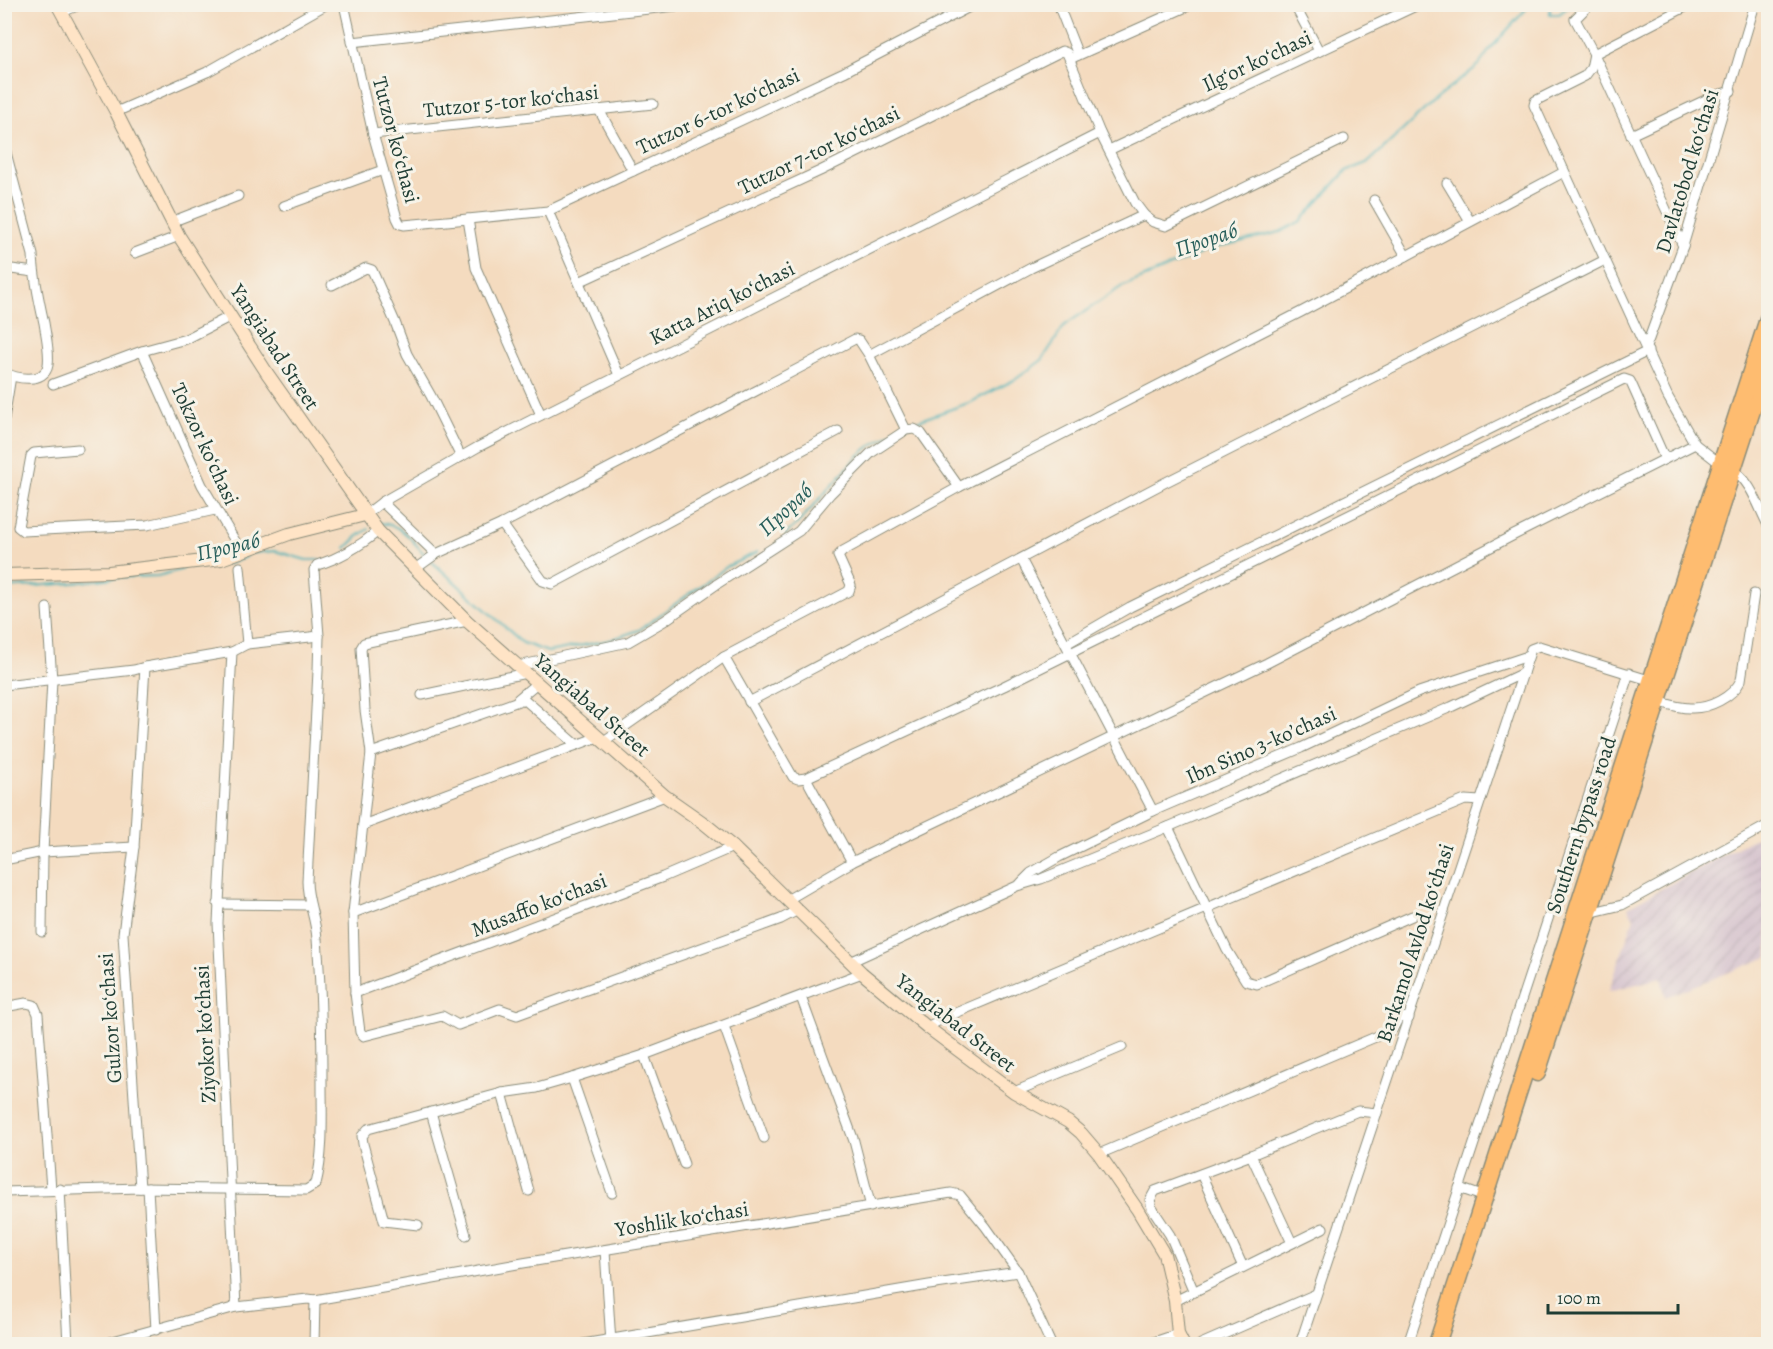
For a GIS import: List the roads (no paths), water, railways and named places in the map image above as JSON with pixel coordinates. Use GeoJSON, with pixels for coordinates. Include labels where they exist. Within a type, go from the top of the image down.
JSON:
{"type":"FeatureCollection","features":[{"type":"Feature","properties":{"kind":"highway","name":"Southern bypass road"},"geometry":{"type":"LineString","coordinates":[[1448,1344],[1657,701],[1727,467],[1768,319]]}},
{"type":"Feature","properties":{"kind":"highway","name":"Southern bypass road"},"geometry":{"type":"LineString","coordinates":[[1437,1344],[1652,681],[1727,467],[1761,405],[1768,361]]}},
{"type":"Feature","properties":{"kind":"street"},"geometry":{"type":"LineString","coordinates":[[60,8],[82,4]]}},
{"type":"Feature","properties":{"kind":"street"},"geometry":{"type":"LineString","coordinates":[[116,112],[207,72],[327,4]]}},
{"type":"Feature","properties":{"kind":"street","name":"Tutzor koʻchasi"},"geometry":{"type":"LineString","coordinates":[[344,4],[373,134],[400,224],[468,219]]}},
{"type":"Feature","properties":{"kind":"street"},"geometry":{"type":"LineString","coordinates":[[352,42],[694,4]]}},
{"type":"Feature","properties":{"kind":"street","name":"Tutzor 6-tor koʻchasi"},"geometry":{"type":"LineString","coordinates":[[468,219],[548,211],[844,72],[975,4]]}},
{"type":"Feature","properties":{"kind":"street"},"geometry":{"type":"LineString","coordinates":[[1058,4],[1100,133],[1135,203],[1153,222],[1166,226],[1344,140]]}},
{"type":"Feature","properties":{"kind":"street"},"geometry":{"type":"LineString","coordinates":[[1074,57],[1193,4]]}},
{"type":"Feature","properties":{"kind":"street"},"geometry":{"type":"LineString","coordinates":[[1294,4],[1319,51]]}},
{"type":"Feature","properties":{"kind":"street","name":"Ilgʻor koʻchasi"},"geometry":{"type":"LineString","coordinates":[[1109,150],[1420,4]]}},
{"type":"Feature","properties":{"kind":"street"},"geometry":{"type":"LineString","coordinates":[[1590,4],[1575,19],[1594,54],[1683,246]]}},
{"type":"Feature","properties":{"kind":"street"},"geometry":{"type":"LineString","coordinates":[[1594,54],[1691,4]]}},
{"type":"Feature","properties":{"kind":"street","name":"Davlatobod koʻchasi"},"geometry":{"type":"LineString","coordinates":[[1647,349],[1683,246],[1731,91],[1755,4]]}},
{"type":"Feature","properties":{"kind":"street","name":"Yangiabad Street"},"geometry":{"type":"LineString","coordinates":[[60,8],[179,236],[267,373],[378,531],[467,621],[522,670],[665,796],[733,847],[862,974],[927,1027],[1014,1092],[1068,1122],[1081,1133],[1100,1154],[1164,1254],[1181,1339]]}},
{"type":"Feature","properties":{"kind":"street","name":"Tutzor 7-tor koʻchasi"},"geometry":{"type":"LineString","coordinates":[[579,282],[820,171],[1056,53],[1062,51],[1074,57]]}},
{"type":"Feature","properties":{"kind":"street"},"geometry":{"type":"LineString","coordinates":[[1594,54],[1591,68],[1585,76],[1535,101],[1534,105],[1668,397],[1695,444],[1740,475],[1766,508],[1768,525]]}},
{"type":"Feature","properties":{"kind":"street"},"geometry":{"type":"LineString","coordinates":[[1631,135],[1714,96],[1731,91]]}},
{"type":"Feature","properties":{"kind":"street","name":"Tutzor 5-tor koʻchasi"},"geometry":{"type":"LineString","coordinates":[[373,134],[653,104]]}},
{"type":"Feature","properties":{"kind":"street"},"geometry":{"type":"LineString","coordinates":[[599,110],[633,171]]}},
{"type":"Feature","properties":{"kind":"street","name":"Katta Ariq koʻchasi"},"geometry":{"type":"LineString","coordinates":[[365,515],[382,502],[461,456],[1100,133]]}},
{"type":"Feature","properties":{"kind":"street"},"geometry":{"type":"LineString","coordinates":[[4,145],[33,255],[34,272],[47,339],[48,365],[45,372],[32,378],[8,374],[4,419]]}},
{"type":"Feature","properties":{"kind":"street"},"geometry":{"type":"LineString","coordinates":[[284,206],[383,170]]}},
{"type":"Feature","properties":{"kind":"street"},"geometry":{"type":"LineString","coordinates":[[363,825],[577,745],[601,739],[724,657],[849,591],[851,585],[839,561],[839,553],[959,487],[1564,172]]}},
{"type":"Feature","properties":{"kind":"street"},"geometry":{"type":"LineString","coordinates":[[1448,183],[1470,221]]}},
{"type":"Feature","properties":{"kind":"street"},"geometry":{"type":"LineString","coordinates":[[171,222],[238,196]]}},
{"type":"Feature","properties":{"kind":"street"},"geometry":{"type":"LineString","coordinates":[[1374,200],[1406,256]]}},
{"type":"Feature","properties":{"kind":"street"},"geometry":{"type":"LineString","coordinates":[[548,211],[619,375]]}},
{"type":"Feature","properties":{"kind":"street"},"geometry":{"type":"LineString","coordinates":[[868,355],[1031,268],[1144,215]]}},
{"type":"Feature","properties":{"kind":"street"},"geometry":{"type":"LineString","coordinates":[[468,219],[476,268],[541,415]]}},
{"type":"Feature","properties":{"kind":"street"},"geometry":{"type":"LineString","coordinates":[[135,253],[179,236]]}},
{"type":"Feature","properties":{"kind":"street"},"geometry":{"type":"LineString","coordinates":[[748,702],[1164,483],[1605,260]]}},
{"type":"Feature","properties":{"kind":"street"},"geometry":{"type":"LineString","coordinates":[[4,268],[34,272]]}},
{"type":"Feature","properties":{"kind":"street"},"geometry":{"type":"LineString","coordinates":[[332,285],[366,268],[372,270],[407,354],[461,456]]}},
{"type":"Feature","properties":{"kind":"street"},"geometry":{"type":"LineString","coordinates":[[53,384],[142,351],[186,339],[231,316]]}},
{"type":"Feature","properties":{"kind":"street"},"geometry":{"type":"LineString","coordinates":[[415,569],[436,554],[502,524],[851,341],[859,340],[904,427]]}},
{"type":"Feature","properties":{"kind":"street"},"geometry":{"type":"LineString","coordinates":[[724,657],[793,777],[806,778],[1004,686],[1141,602],[1647,349]]}},
{"type":"Feature","properties":{"kind":"street","name":"Tokzor koʻchasi"},"geometry":{"type":"LineString","coordinates":[[142,351],[202,485],[241,551]]}},
{"type":"Feature","properties":{"kind":"street"},"geometry":{"type":"LineString","coordinates":[[1069,648],[1257,562],[1624,379],[1629,381],[1665,459]]}},
{"type":"Feature","properties":{"kind":"street"},"geometry":{"type":"LineString","coordinates":[[1548,400],[1553,413]]}},
{"type":"Feature","properties":{"kind":"street"},"geometry":{"type":"LineString","coordinates":[[422,695],[628,642],[664,621],[799,531],[830,494],[871,453],[904,427],[921,433],[959,487]]}},
{"type":"Feature","properties":{"kind":"street"},"geometry":{"type":"LineString","coordinates":[[502,524],[543,581],[552,584],[838,431]]}},
{"type":"Feature","properties":{"kind":"street"},"geometry":{"type":"LineString","coordinates":[[787,900],[852,862],[1267,663],[1695,444]]}},
{"type":"Feature","properties":{"kind":"street"},"geometry":{"type":"LineString","coordinates":[[78,448],[34,453],[31,456],[18,527],[20,529],[23,531],[147,525],[215,510]]}},
{"type":"Feature","properties":{"kind":"street"},"geometry":{"type":"LineString","coordinates":[[382,502],[436,554]]}},
{"type":"Feature","properties":{"kind":"street"},"geometry":{"type":"LineString","coordinates":[[4,575],[109,572],[221,559],[289,534],[365,515]]}},
{"type":"Feature","properties":{"kind":"street"},"geometry":{"type":"LineString","coordinates":[[4,1192],[144,1188],[306,1190],[316,1184],[319,1173],[322,1116],[322,1032],[317,937],[307,896],[319,636],[314,579],[317,565],[336,560],[364,543],[378,531]]}},
{"type":"Feature","properties":{"kind":"street"},"geometry":{"type":"LineString","coordinates":[[1021,559],[1154,811]]}},
{"type":"Feature","properties":{"kind":"street"},"geometry":{"type":"LineString","coordinates":[[240,567],[247,645]]}},
{"type":"Feature","properties":{"kind":"street"},"geometry":{"type":"LineString","coordinates":[[1657,701],[1689,708],[1698,707],[1730,695],[1737,689],[1741,680],[1754,594]]}},
{"type":"Feature","properties":{"kind":"street"},"geometry":{"type":"LineString","coordinates":[[42,932],[43,852],[52,680],[47,608]]}},
{"type":"Feature","properties":{"kind":"street"},"geometry":{"type":"LineString","coordinates":[[467,621],[364,643],[361,648],[371,753],[352,913],[355,993],[360,1032],[364,1036],[442,1016],[458,1025],[500,1009],[517,1015],[781,919],[798,910]]}},
{"type":"Feature","properties":{"kind":"street"},"geometry":{"type":"LineString","coordinates":[[4,685],[134,670],[232,652],[247,645],[319,636]]}},
{"type":"Feature","properties":{"kind":"street"},"geometry":{"type":"LineString","coordinates":[[1528,656],[1531,649],[1539,646],[1652,681]]}},
{"type":"Feature","properties":{"kind":"street","name":"Ziyokor koʻchasi"},"geometry":{"type":"LineString","coordinates":[[232,652],[218,923],[236,1307]]}},
{"type":"Feature","properties":{"kind":"street","name":"Barkamol Avlod koʻchasi"},"geometry":{"type":"LineString","coordinates":[[1300,1344],[1528,656]]}},
{"type":"Feature","properties":{"kind":"street","name":"Ibn Sino 3-koʼchasi"},"geometry":{"type":"LineString","coordinates":[[1017,886],[1031,873],[1059,857],[1154,811],[1311,744],[1419,692],[1528,656]]}},
{"type":"Feature","properties":{"kind":"street","name":"Gulzor koʻchasi"},"geometry":{"type":"LineString","coordinates":[[145,667],[134,847],[123,934],[156,1330]]}},
{"type":"Feature","properties":{"kind":"street","name":"Ibn Sino 3-koʼchasi"},"geometry":{"type":"LineString","coordinates":[[850,962],[1017,886],[1041,879],[1168,827],[1451,707],[1523,673]]}},
{"type":"Feature","properties":{"kind":"street"},"geometry":{"type":"LineString","coordinates":[[1408,1344],[1629,673]]}},
{"type":"Feature","properties":{"kind":"street"},"geometry":{"type":"LineString","coordinates":[[371,753],[518,699],[537,683]]}},
{"type":"Feature","properties":{"kind":"street"},"geometry":{"type":"LineString","coordinates":[[518,699],[529,702],[577,745]]}},
{"type":"Feature","properties":{"kind":"street"},"geometry":{"type":"LineString","coordinates":[[806,778],[852,862]]}},
{"type":"Feature","properties":{"kind":"street"},"geometry":{"type":"LineString","coordinates":[[352,913],[665,796]]}},
{"type":"Feature","properties":{"kind":"street"},"geometry":{"type":"LineString","coordinates":[[927,1027],[946,1017],[1465,800],[1480,801]]}},
{"type":"Feature","properties":{"kind":"street"},"geometry":{"type":"LineString","coordinates":[[1588,913],[1622,905],[1768,825]]}},
{"type":"Feature","properties":{"kind":"street"},"geometry":{"type":"LineString","coordinates":[[1168,827],[1205,909],[1246,981],[1257,984],[1412,916]]}},
{"type":"Feature","properties":{"kind":"street"},"geometry":{"type":"LineString","coordinates":[[4,860],[43,852],[134,847]]}},
{"type":"Feature","properties":{"kind":"street","name":"Musaffo koʻchasi"},"geometry":{"type":"LineString","coordinates":[[355,993],[663,877],[733,847]]}},
{"type":"Feature","properties":{"kind":"street"},"geometry":{"type":"LineString","coordinates":[[218,904],[310,905]]}},
{"type":"Feature","properties":{"kind":"street"},"geometry":{"type":"LineString","coordinates":[[418,1225],[384,1221],[362,1136],[368,1129],[572,1078],[644,1055],[862,974]]}},
{"type":"Feature","properties":{"kind":"street"},"geometry":{"type":"LineString","coordinates":[[801,997],[854,1141],[871,1207]]}},
{"type":"Feature","properties":{"kind":"street"},"geometry":{"type":"LineString","coordinates":[[4,1007],[26,1003],[34,1005],[38,1014],[56,1189],[68,1344]]}},
{"type":"Feature","properties":{"kind":"street"},"geometry":{"type":"LineString","coordinates":[[1100,1154],[1392,1030],[1399,1017],[1409,1018]]}},
{"type":"Feature","properties":{"kind":"street"},"geometry":{"type":"LineString","coordinates":[[724,1026],[764,1138]]}},
{"type":"Feature","properties":{"kind":"street"},"geometry":{"type":"LineString","coordinates":[[1014,1092],[1122,1047]]}},
{"type":"Feature","properties":{"kind":"street"},"geometry":{"type":"LineString","coordinates":[[644,1055],[684,1164]]}},
{"type":"Feature","properties":{"kind":"street"},"geometry":{"type":"LineString","coordinates":[[572,1078],[612,1193]]}},
{"type":"Feature","properties":{"kind":"street"},"geometry":{"type":"LineString","coordinates":[[502,1094],[529,1191]]}},
{"type":"Feature","properties":{"kind":"street"},"geometry":{"type":"LineString","coordinates":[[1194,1292],[1170,1235],[1152,1208],[1150,1200],[1155,1191],[1358,1111],[1377,1113]]}},
{"type":"Feature","properties":{"kind":"street"},"geometry":{"type":"LineString","coordinates":[[431,1112],[466,1235]]}},
{"type":"Feature","properties":{"kind":"street"},"geometry":{"type":"LineString","coordinates":[[1251,1155],[1292,1243]]}},
{"type":"Feature","properties":{"kind":"street"},"geometry":{"type":"LineString","coordinates":[[1201,1174],[1243,1267]]}},
{"type":"Feature","properties":{"kind":"street"},"geometry":{"type":"LineString","coordinates":[[1459,1188],[1485,1197]]}},
{"type":"Feature","properties":{"kind":"street","name":"Yoshlik koʻchasi"},"geometry":{"type":"LineString","coordinates":[[102,1344],[236,1307],[315,1300],[951,1193],[958,1194],[986,1227],[1018,1272],[1051,1344]]}},
{"type":"Feature","properties":{"kind":"street"},"geometry":{"type":"LineString","coordinates":[[1175,1301],[1323,1228]]}},
{"type":"Feature","properties":{"kind":"street"},"geometry":{"type":"LineString","coordinates":[[604,1250],[611,1342]]}},
{"type":"Feature","properties":{"kind":"street"},"geometry":{"type":"LineString","coordinates":[[583,1344],[611,1342],[929,1285],[1018,1272]]}},
{"type":"Feature","properties":{"kind":"street"},"geometry":{"type":"LineString","coordinates":[[1201,1344],[1316,1294]]}},
{"type":"Feature","properties":{"kind":"street"},"geometry":{"type":"LineString","coordinates":[[314,1344],[315,1300]]}},
{"type":"Feature","properties":{"kind":"street"},"geometry":{"type":"LineString","coordinates":[[1148,1344],[1181,1339]]}},
{"type":"Feature","properties":{"kind":"waterway","name":"Прораб"},"geometry":{"type":"LineString","coordinates":[[906,425],[971,402],[1016,379],[1042,360],[1065,325],[1121,287],[1214,248],[1280,232],[1301,221],[1346,171],[1369,162],[1437,98],[1479,65],[1491,48],[1532,4]]}},
{"type":"Feature","properties":{"kind":"waterway"},"geometry":{"type":"LineString","coordinates":[[1550,4],[1550,14],[1559,14],[1572,4]]}},
{"type":"Feature","properties":{"kind":"waterway","name":"Прораб"},"geometry":{"type":"LineString","coordinates":[[785,535],[858,456],[901,428]]}},
{"type":"Feature","properties":{"kind":"waterway","name":"Прораб"},"geometry":{"type":"LineString","coordinates":[[379,523],[394,526],[400,530],[426,556]]}},
{"type":"Feature","properties":{"kind":"waterway","name":"Прораб"},"geometry":{"type":"LineString","coordinates":[[346,548],[369,529]]}},
{"type":"Feature","properties":{"kind":"waterway","name":"Прораб"},"geometry":{"type":"LineString","coordinates":[[252,553],[275,551],[306,560],[320,560]]}},
{"type":"Feature","properties":{"kind":"waterway","name":"Прораб"},"geometry":{"type":"LineString","coordinates":[[430,560],[523,643],[548,652],[610,640],[639,630],[728,566],[758,552]]}},
{"type":"Feature","properties":{"kind":"waterway","name":"Прораб"},"geometry":{"type":"LineString","coordinates":[[224,564],[247,556]]}},
{"type":"Feature","properties":{"kind":"waterway","name":"Прораб"},"geometry":{"type":"LineString","coordinates":[[4,588],[121,577],[158,576],[183,569]]}}]}
